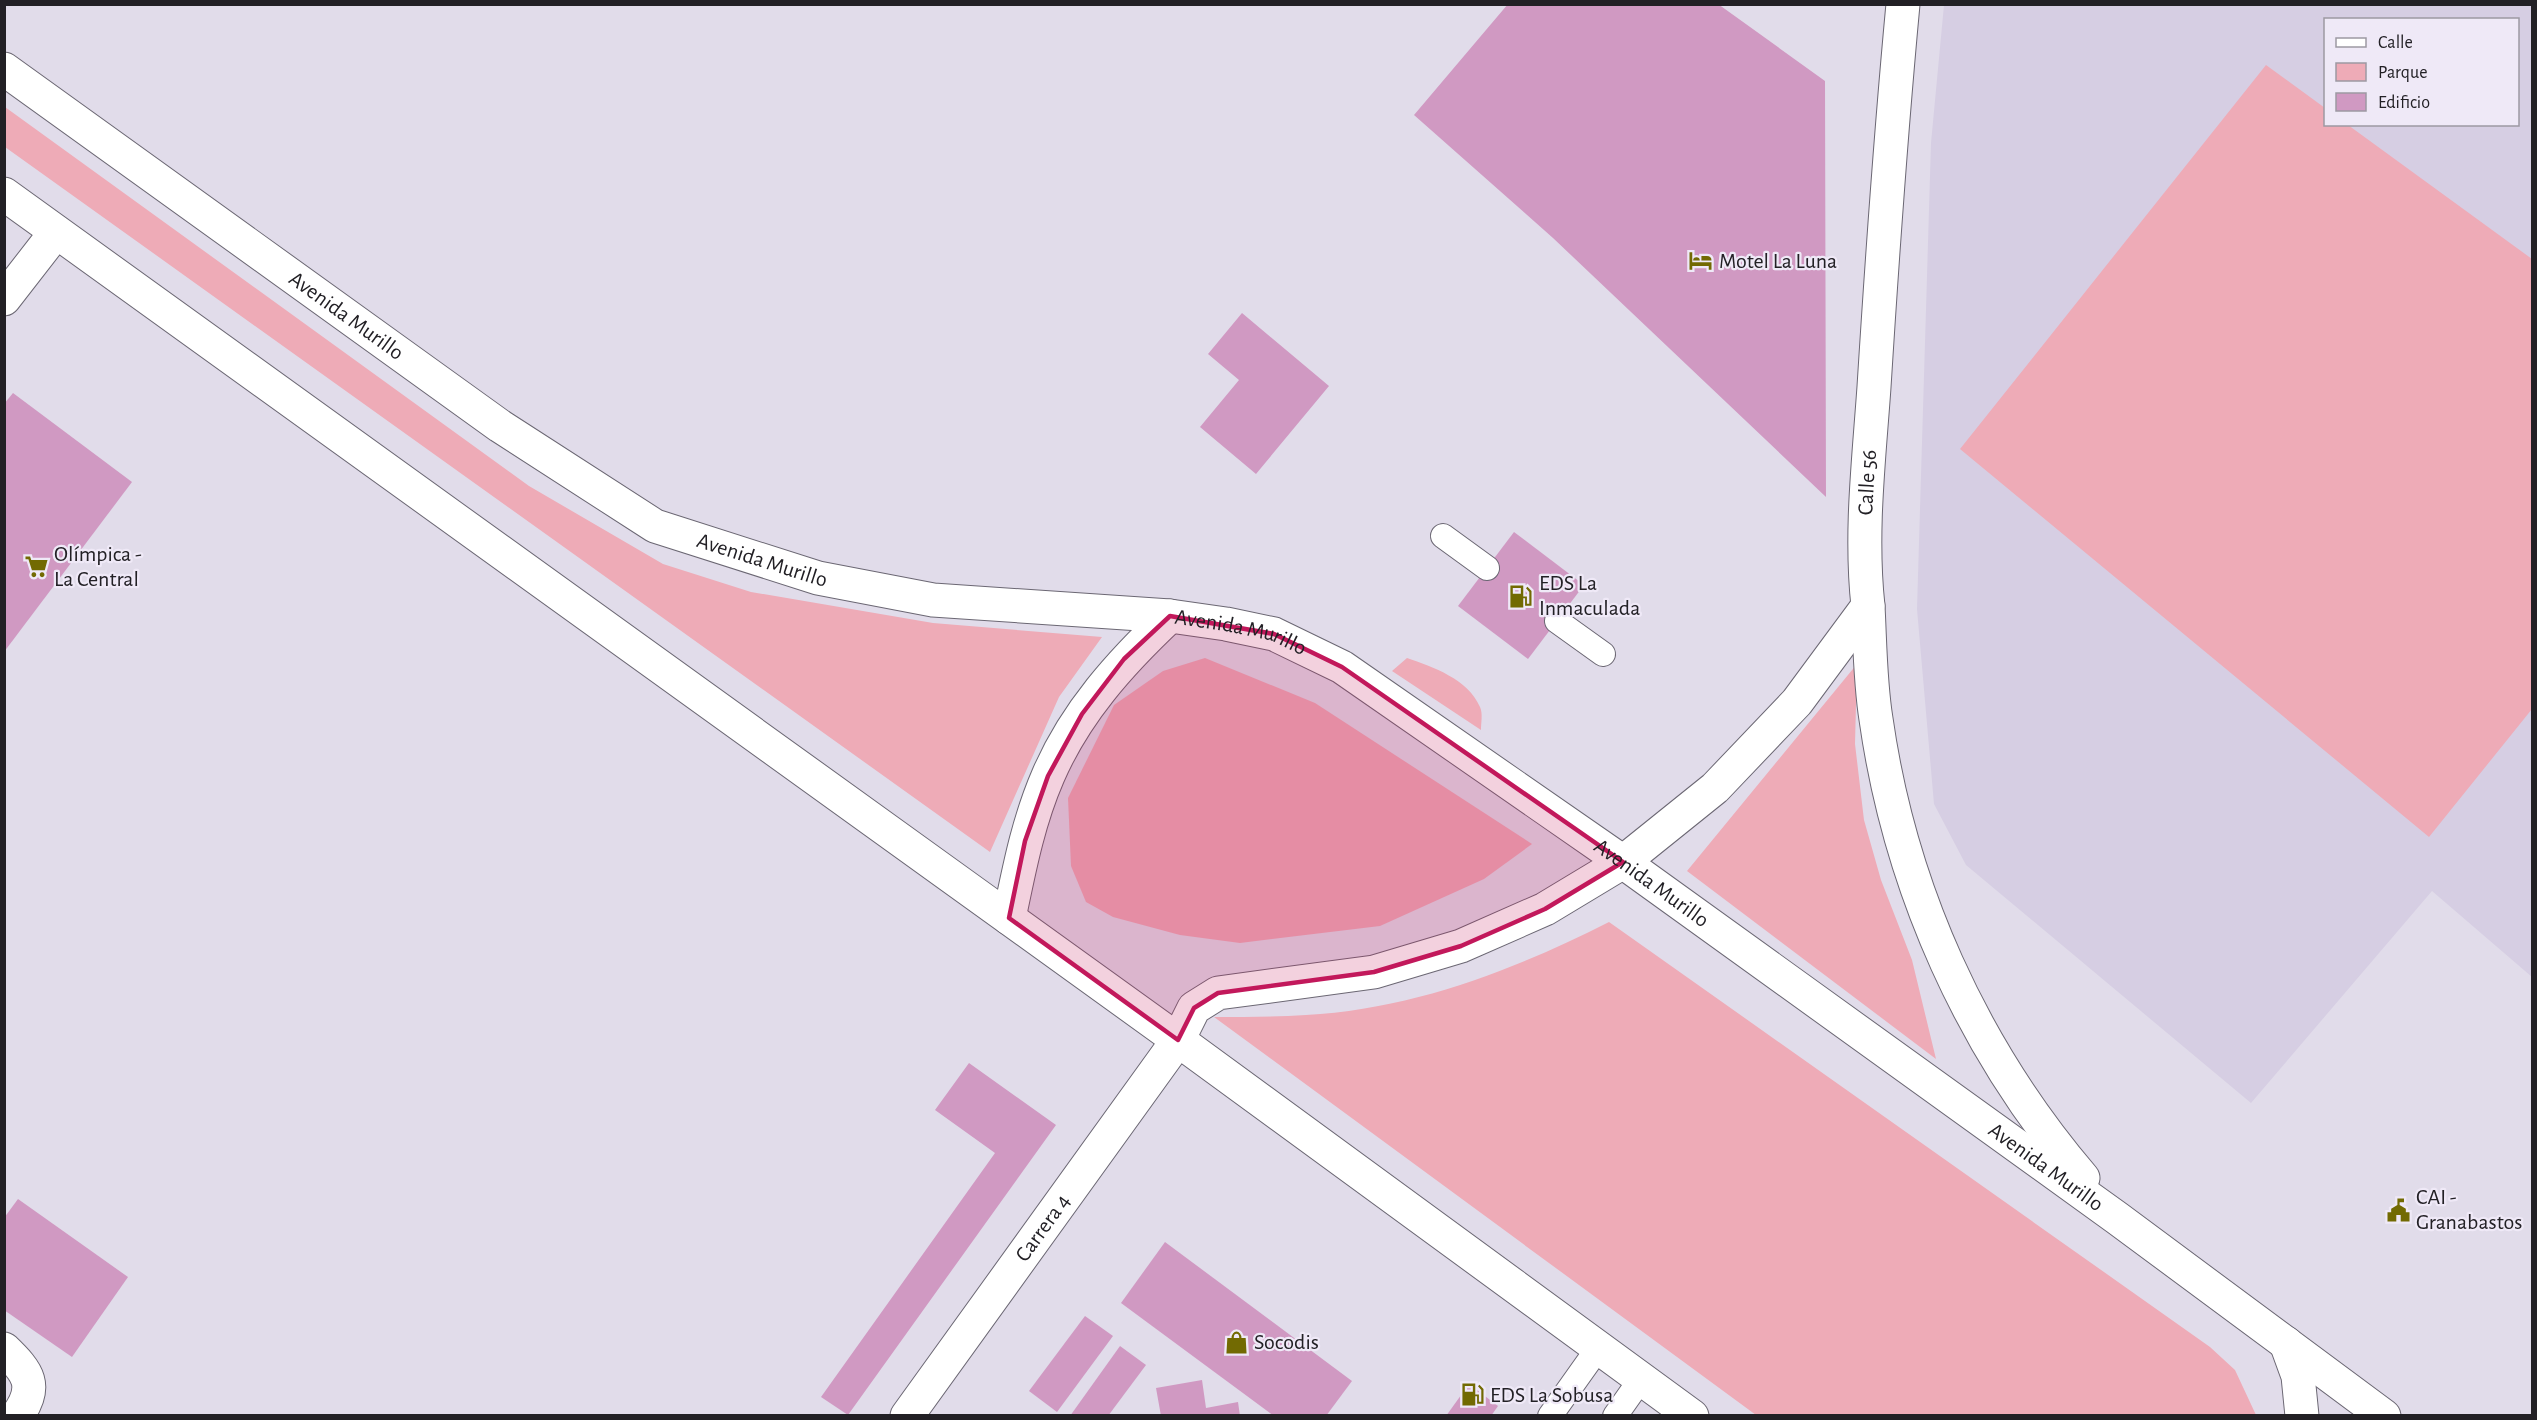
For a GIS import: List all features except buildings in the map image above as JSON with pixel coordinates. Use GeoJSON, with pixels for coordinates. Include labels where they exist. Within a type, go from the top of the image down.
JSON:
{"type":"FeatureCollection","features":[{"type":"Feature","properties":{"kind":"main road","name":"Calle 56"},"geometry":{"type":"LineString","coordinates":[[1904,4],[1886,183],[1864,568],[1876,718],[1897,829],[1934,936],[1983,1038],[2044,1132],[2117,1218]]}},
{"type":"Feature","properties":{"kind":"main road","name":"Avenida Murillo"},"geometry":{"type":"LineString","coordinates":[[4,69],[500,426],[655,526],[818,578],[933,600],[1170,616],[1226,624],[1274,634],[1342,667],[1623,862],[2117,1218],[2384,1416]]}},
{"type":"Feature","properties":{"kind":"main road"},"geometry":{"type":"LineString","coordinates":[[4,194],[1178,1040],[1692,1416]]}},
{"type":"Feature","properties":{"kind":"main road"},"geometry":{"type":"LineString","coordinates":[[4,299],[56,232]]}},
{"type":"Feature","properties":{"kind":"main road"},"geometry":{"type":"LineString","coordinates":[[1623,862],[1715,788],[1797,702],[1868,606]]}},
{"type":"Feature","properties":{"kind":"main road"},"geometry":{"type":"LineString","coordinates":[[1009,918],[1025,841],[1048,776],[1089,705],[1124,659],[1170,616]]}},
{"type":"Feature","properties":{"kind":"main road","name":"Carrera 4"},"geometry":{"type":"LineString","coordinates":[[907,1416],[1178,1040],[1194,1008],[1218,993],[1374,972],[1461,946],[1545,909],[1623,862]]}},
{"type":"Feature","properties":{"kind":"main road"},"geometry":{"type":"LineString","coordinates":[[2286,1343],[2298,1376],[2302,1416]]}},
{"type":"Feature","properties":{"kind":"main road"},"geometry":{"type":"LineString","coordinates":[[4,1349],[28,1377],[31,1392],[21,1410]]}},
{"type":"Feature","properties":{"kind":"lane"},"geometry":{"type":"LineString","coordinates":[[1443,536],[1487,568]]}},
{"type":"Feature","properties":{"kind":"lane"},"geometry":{"type":"LineString","coordinates":[[1557,621],[1602,654]]}},
{"type":"Feature","properties":{"kind":"lane"},"geometry":{"type":"LineString","coordinates":[[1550,1416],[1599,1347]]}},
{"type":"Feature","properties":{"kind":"lane"},"geometry":{"type":"LineString","coordinates":[[1614,1416],[1641,1379]]}},
{"type":"Feature","properties":{"kind":"highlighted area"},"geometry":{"type":"Polygon","coordinates":[[[1170,616],[1274,634],[1342,667],[1623,862],[1545,909],[1461,946],[1374,972],[1218,993],[1194,1008],[1178,1040],[1009,918],[1025,841],[1048,776],[1082,714],[1124,659],[1170,616]]]}},
{"type":"Feature","properties":{"kind":"shaded area"},"geometry":{"type":"Polygon","coordinates":[[[1944,5],[2532,5],[2532,977],[2432,891],[2251,1103],[1966,865],[1934,804],[1917,609],[1931,143],[1944,5]]]}},
{"type":"Feature","properties":{"kind":"green space"},"geometry":{"type":"Polygon","coordinates":[[[2266,65],[2324,107],[2324,126],[2349,126],[2532,259],[2532,709],[2429,837],[1960,449],[2266,65]]]}},
{"type":"Feature","properties":{"kind":"green space"},"geometry":{"type":"Polygon","coordinates":[[[5,107],[529,486],[663,564],[751,592],[933,623],[1102,637],[1059,697],[990,852],[5,147],[5,107]]]}},
{"type":"Feature","properties":{"kind":"green space"},"geometry":{"type":"Polygon","coordinates":[[[1205,658],[1315,703],[1532,844],[1484,879],[1380,926],[1240,943],[1180,935],[1113,917],[1086,902],[1071,866],[1068,798],[1114,705],[1163,671],[1205,658]]]}},
{"type":"Feature","properties":{"kind":"green space"},"geometry":{"type":"Polygon","coordinates":[[[1407,658],[1449,675],[1467,689],[1481,709],[1481,730],[1392,671],[1407,658]]]}},
{"type":"Feature","properties":{"kind":"green space"},"geometry":{"type":"Polygon","coordinates":[[[1857,664],[1855,744],[1864,820],[1881,880],[1912,960],[1936,1059],[1687,871],[1857,664]]]}},
{"type":"Feature","properties":{"kind":"green space"},"geometry":{"type":"Polygon","coordinates":[[[1609,922],[2210,1347],[2235,1370],[2256,1415],[1756,1415],[1214,1017],[1294,1016],[1346,1011],[1424,996],[1500,971],[1609,922]]]}},
{"type":"Feature","properties":{"kind":"place","name":"Motel La Luna"},"geometry":{"type":"Point","coordinates":[1701,261]}},
{"type":"Feature","properties":{"kind":"place","name":"Olímpica - La Central"},"geometry":{"type":"Point","coordinates":[36,567]}},
{"type":"Feature","properties":{"kind":"place","name":"EDS La Inmaculada"},"geometry":{"type":"Point","coordinates":[1521,596]}},
{"type":"Feature","properties":{"kind":"place","name":"CAI - Granabastos"},"geometry":{"type":"Point","coordinates":[2398,1210]}},
{"type":"Feature","properties":{"kind":"place","name":"Socodis"},"geometry":{"type":"Point","coordinates":[1236,1342]}},
{"type":"Feature","properties":{"kind":"place","name":"EDS La Sobusa"},"geometry":{"type":"Point","coordinates":[1472,1395]}}]}
